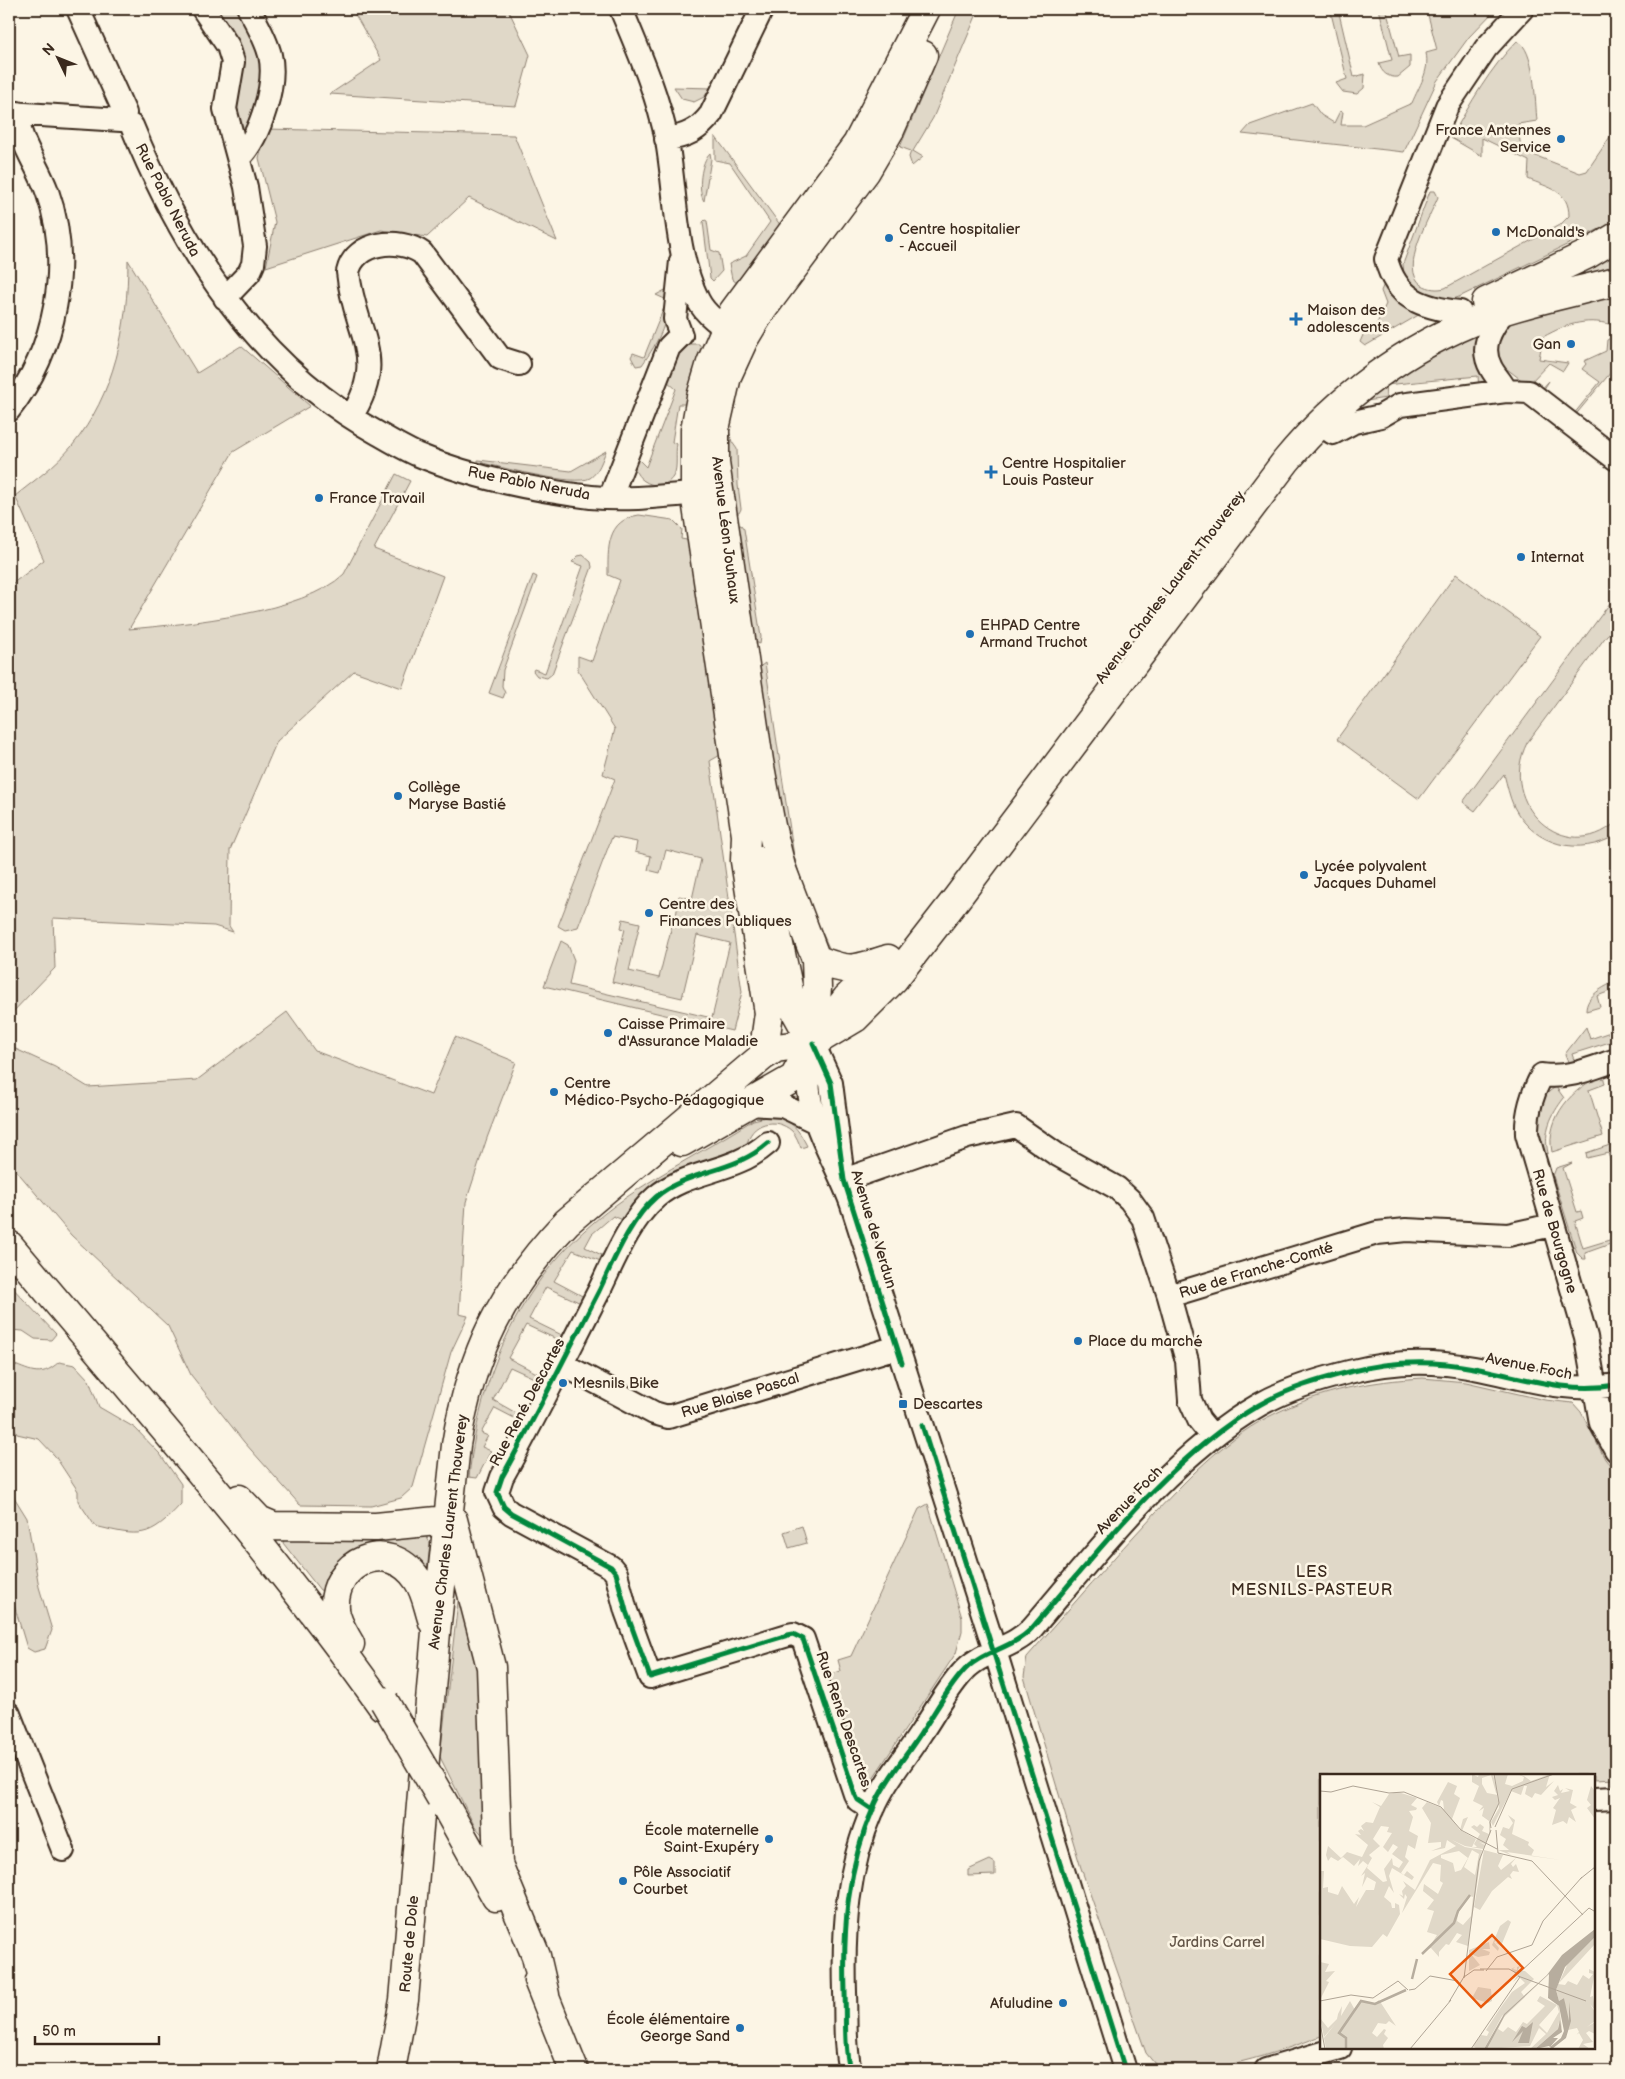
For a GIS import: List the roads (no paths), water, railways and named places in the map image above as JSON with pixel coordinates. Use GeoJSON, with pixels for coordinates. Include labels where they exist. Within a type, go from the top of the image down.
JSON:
{"type":"FeatureCollection","features":[{"type":"Feature","properties":{"kind":"main road"},"geometry":{"type":"LineString","coordinates":[[728,329],[743,298],[857,144],[926,9]]}},
{"type":"Feature","properties":{"kind":"main road","name":"Avenue Léon Jouhaux"},"geometry":{"type":"LineString","coordinates":[[813,1043],[817,988],[816,959],[781,867],[771,826],[706,493],[715,428],[727,376],[728,329],[759,314],[866,171],[890,130],[943,9]]}},
{"type":"Feature","properties":{"kind":"main road","name":"Avenue Charles Laurent Thouverey"},"geometry":{"type":"LineString","coordinates":[[625,1175],[794,1078],[813,1043],[847,998],[888,959],[934,902],[1250,480],[1292,430],[1330,390],[1366,364],[1425,329],[1588,254],[1616,237]]}},
{"type":"Feature","properties":{"kind":"main road","name":"Avenue Charles Laurent Thouverey"},"geometry":{"type":"LineString","coordinates":[[418,1825],[456,1444],[469,1383],[484,1340],[503,1303],[529,1265],[567,1222],[625,1175],[763,1056],[776,1048],[813,1043],[856,1018],[894,979],[963,891],[1286,461],[1320,424],[1363,386],[1394,363],[1466,325],[1504,311],[1616,281]]}},
{"type":"Feature","properties":{"kind":"main road"},"geometry":{"type":"LineString","coordinates":[[706,493],[746,835],[745,861],[769,1013],[763,1056]]}},
{"type":"Feature","properties":{"kind":"main road"},"geometry":{"type":"LineString","coordinates":[[722,1119],[813,1043],[792,1005],[777,926],[760,858],[746,835]]}},
{"type":"Feature","properties":{"kind":"main road"},"geometry":{"type":"LineString","coordinates":[[816,959],[838,968],[852,970],[888,959]]}},
{"type":"Feature","properties":{"kind":"main road"},"geometry":{"type":"LineString","coordinates":[[9,1245],[268,1556],[383,1704]]}},
{"type":"Feature","properties":{"kind":"main road"},"geometry":{"type":"LineString","coordinates":[[131,1391],[150,1399],[249,1511],[266,1524],[289,1527],[376,1527],[448,1512],[490,1667],[498,1864],[536,1956],[549,2005],[555,2048],[562,2070]]}},
{"type":"Feature","properties":{"kind":"main road"},"geometry":{"type":"LineString","coordinates":[[436,1632],[418,1580],[411,1571],[396,1560],[387,1557],[370,1557],[361,1560],[344,1577],[335,1600],[338,1623],[383,1704],[441,1798],[506,1918],[549,2005],[574,2070]]}},
{"type":"Feature","properties":{"kind":"main road","name":"Route de Dole"},"geometry":{"type":"LineString","coordinates":[[389,2068],[404,2000],[418,1825]]}},
{"type":"Feature","properties":{"kind":"street","name":"Rue Pablo Neruda"},"geometry":{"type":"LineString","coordinates":[[78,9],[126,120],[178,226],[206,272],[265,346],[315,391],[351,417],[415,453],[459,469],[524,486],[610,498],[706,493]]}},
{"type":"Feature","properties":{"kind":"street"},"geometry":{"type":"LineString","coordinates":[[203,9],[231,54],[232,73],[226,92],[225,109],[229,127],[240,157],[255,246],[253,264],[249,273],[225,298]]}},
{"type":"Feature","properties":{"kind":"street"},"geometry":{"type":"LineString","coordinates":[[240,157],[249,147],[261,118],[271,84],[272,70],[266,43],[250,9]]}},
{"type":"Feature","properties":{"kind":"street"},"geometry":{"type":"LineString","coordinates":[[621,9],[651,82],[666,139],[682,251],[698,299],[704,311],[728,329]]}},
{"type":"Feature","properties":{"kind":"street"},"geometry":{"type":"LineString","coordinates":[[666,139],[681,137],[692,132],[703,124],[711,114],[762,9]]}},
{"type":"Feature","properties":{"kind":"street"},"geometry":{"type":"LineString","coordinates":[[1460,312],[1422,306],[1409,297],[1398,286],[1386,259],[1447,106],[1486,48],[1522,9]]}},
{"type":"Feature","properties":{"kind":"street"},"geometry":{"type":"LineString","coordinates":[[9,410],[31,376],[49,336],[56,302],[59,273],[58,235],[52,205],[13,113],[126,120]]}},
{"type":"Feature","properties":{"kind":"street"},"geometry":{"type":"LineString","coordinates":[[351,417],[367,385],[370,363],[348,272],[350,264],[361,252],[375,246],[400,244],[413,246],[422,253],[500,358],[519,364]]}},
{"type":"Feature","properties":{"kind":"street"},"geometry":{"type":"LineString","coordinates":[[681,335],[676,319],[682,251]]}},
{"type":"Feature","properties":{"kind":"street"},"geometry":{"type":"LineString","coordinates":[[1504,311],[1491,328],[1485,352],[1491,369],[1506,391]]}},
{"type":"Feature","properties":{"kind":"street"},"geometry":{"type":"LineString","coordinates":[[610,498],[669,347],[681,335],[728,329]]}},
{"type":"Feature","properties":{"kind":"street"},"geometry":{"type":"LineString","coordinates":[[1320,424],[1333,433],[1354,422],[1381,416],[1400,405],[1506,391],[1529,392],[1616,459]]}},
{"type":"Feature","properties":{"kind":"street","name":"Avenue de Verdun"},"geometry":{"type":"LineString","coordinates":[[813,1043],[808,1090],[814,1121],[844,1180],[995,1651],[1125,2070]]}},
{"type":"Feature","properties":{"kind":"street","name":"Avenue de Verdun"},"geometry":{"type":"LineString","coordinates":[[813,1043],[831,1083],[844,1180]]}},
{"type":"Feature","properties":{"kind":"street","name":"Rue de Bourgogne"},"geometry":{"type":"LineString","coordinates":[[1616,1060],[1570,1075],[1542,1076],[1531,1100],[1526,1122],[1527,1134],[1552,1225],[1586,1337],[1594,1389],[1603,1429],[1616,1450]]}},
{"type":"Feature","properties":{"kind":"street"},"geometry":{"type":"LineString","coordinates":[[749,1104],[783,1106],[814,1121]]}},
{"type":"Feature","properties":{"kind":"street","name":"Rue de Franche-Comté"},"geometry":{"type":"LineString","coordinates":[[844,1180],[967,1136],[1016,1126],[1056,1154],[1117,1188],[1130,1200],[1143,1218],[1169,1296],[1376,1233],[1406,1230],[1508,1235],[1552,1225]]}},
{"type":"Feature","properties":{"kind":"street","name":"Rue René Descartes"},"geometry":{"type":"LineString","coordinates":[[768,1143],[756,1154],[737,1164],[681,1182],[655,1197],[645,1209],[621,1246],[562,1364],[498,1484],[497,1492],[504,1507],[611,1566],[616,1573],[650,1677],[788,1635],[798,1636],[803,1639],[855,1794],[858,1800],[873,1810]]}},
{"type":"Feature","properties":{"kind":"street"},"geometry":{"type":"LineString","coordinates":[[1169,1296],[1187,1361],[1190,1400],[1199,1420],[1212,1436]]}},
{"type":"Feature","properties":{"kind":"street","name":"Rue Blaise Pascal"},"geometry":{"type":"LineString","coordinates":[[562,1364],[654,1413],[668,1417],[897,1347]]}},
{"type":"Feature","properties":{"kind":"street","name":"Avenue Foch"},"geometry":{"type":"LineString","coordinates":[[850,2070],[845,1991],[846,1908],[850,1881],[873,1810],[885,1787],[961,1674],[979,1658],[1028,1632],[1101,1547],[1155,1490],[1212,1436],[1258,1405],[1288,1390],[1353,1370],[1388,1365],[1439,1363],[1473,1368],[1551,1385],[1594,1389],[1616,1385]]}},
{"type":"Feature","properties":{"kind":"street"},"geometry":{"type":"LineString","coordinates":[[9,1714],[63,1850]]}},
{"type":"Feature","properties":{"kind":"street"},"geometry":{"type":"LineString","coordinates":[[1595,1799],[1616,1798]]}},
{"type":"Feature","properties":{"kind":"street"},"geometry":{"type":"LineString","coordinates":[[1266,2070],[1337,2049]]}},
{"type":"Feature","properties":{"kind":"place","name":"France Antennes Service"},"geometry":{"type":"Point","coordinates":[1561,139]}},
{"type":"Feature","properties":{"kind":"place","name":"McDonald's"},"geometry":{"type":"Point","coordinates":[1496,232]}},
{"type":"Feature","properties":{"kind":"place","name":"Centre hospitalier - Accueil"},"geometry":{"type":"Point","coordinates":[889,238]}},
{"type":"Feature","properties":{"kind":"place","name":"Maison des adolescents"},"geometry":{"type":"Point","coordinates":[1296,319]}},
{"type":"Feature","properties":{"kind":"place","name":"Gan"},"geometry":{"type":"Point","coordinates":[1571,344]}},
{"type":"Feature","properties":{"kind":"place","name":"Centre Hospitalier Louis Pasteur"},"geometry":{"type":"Point","coordinates":[991,472]}},
{"type":"Feature","properties":{"kind":"place","name":"France Travail"},"geometry":{"type":"Point","coordinates":[319,498]}},
{"type":"Feature","properties":{"kind":"place","name":"Internat"},"geometry":{"type":"Point","coordinates":[1521,557]}},
{"type":"Feature","properties":{"kind":"place","name":"EHPAD Centre Armand Truchot"},"geometry":{"type":"Point","coordinates":[970,634]}},
{"type":"Feature","properties":{"kind":"place","name":"Collège Maryse Bastié"},"geometry":{"type":"Point","coordinates":[398,796]}},
{"type":"Feature","properties":{"kind":"place","name":"Lycée polyvalent Jacques Duhamel"},"geometry":{"type":"Point","coordinates":[1304,875]}},
{"type":"Feature","properties":{"kind":"place","name":"Centre des Finances Publiques"},"geometry":{"type":"Point","coordinates":[649,913]}},
{"type":"Feature","properties":{"kind":"place","name":"Caisse Primaire d'Assurance Maladie"},"geometry":{"type":"Point","coordinates":[608,1033]}},
{"type":"Feature","properties":{"kind":"place","name":"Centre Médico-Psycho-Pédagogique"},"geometry":{"type":"Point","coordinates":[554,1092]}},
{"type":"Feature","properties":{"kind":"place","name":"Place du marché"},"geometry":{"type":"Point","coordinates":[1078,1341]}},
{"type":"Feature","properties":{"kind":"place","name":"Mesnils Bike"},"geometry":{"type":"Point","coordinates":[563,1383]}},
{"type":"Feature","properties":{"kind":"place","name":"Descartes"},"geometry":{"type":"Point","coordinates":[903,1404]}},
{"type":"Feature","properties":{"kind":"place","name":"École maternelle Saint-Exupéry"},"geometry":{"type":"Point","coordinates":[769,1839]}},
{"type":"Feature","properties":{"kind":"place","name":"Pôle Associatif Courbet"},"geometry":{"type":"Point","coordinates":[623,1881]}},
{"type":"Feature","properties":{"kind":"place","name":"Afuludine"},"geometry":{"type":"Point","coordinates":[1063,2003]}},
{"type":"Feature","properties":{"kind":"place","name":"École élémentaire George Sand"},"geometry":{"type":"Point","coordinates":[740,2028]}},
{"type":"Feature","properties":{"kind":"district","name":"LES MESNILS-PASTEUR"},"geometry":{"type":"Point","coordinates":[1312,1580]}},
{"type":"Feature","properties":{"kind":"park label","name":"Jardins Carrel"},"geometry":{"type":"Point","coordinates":[1217,1942]}}]}
